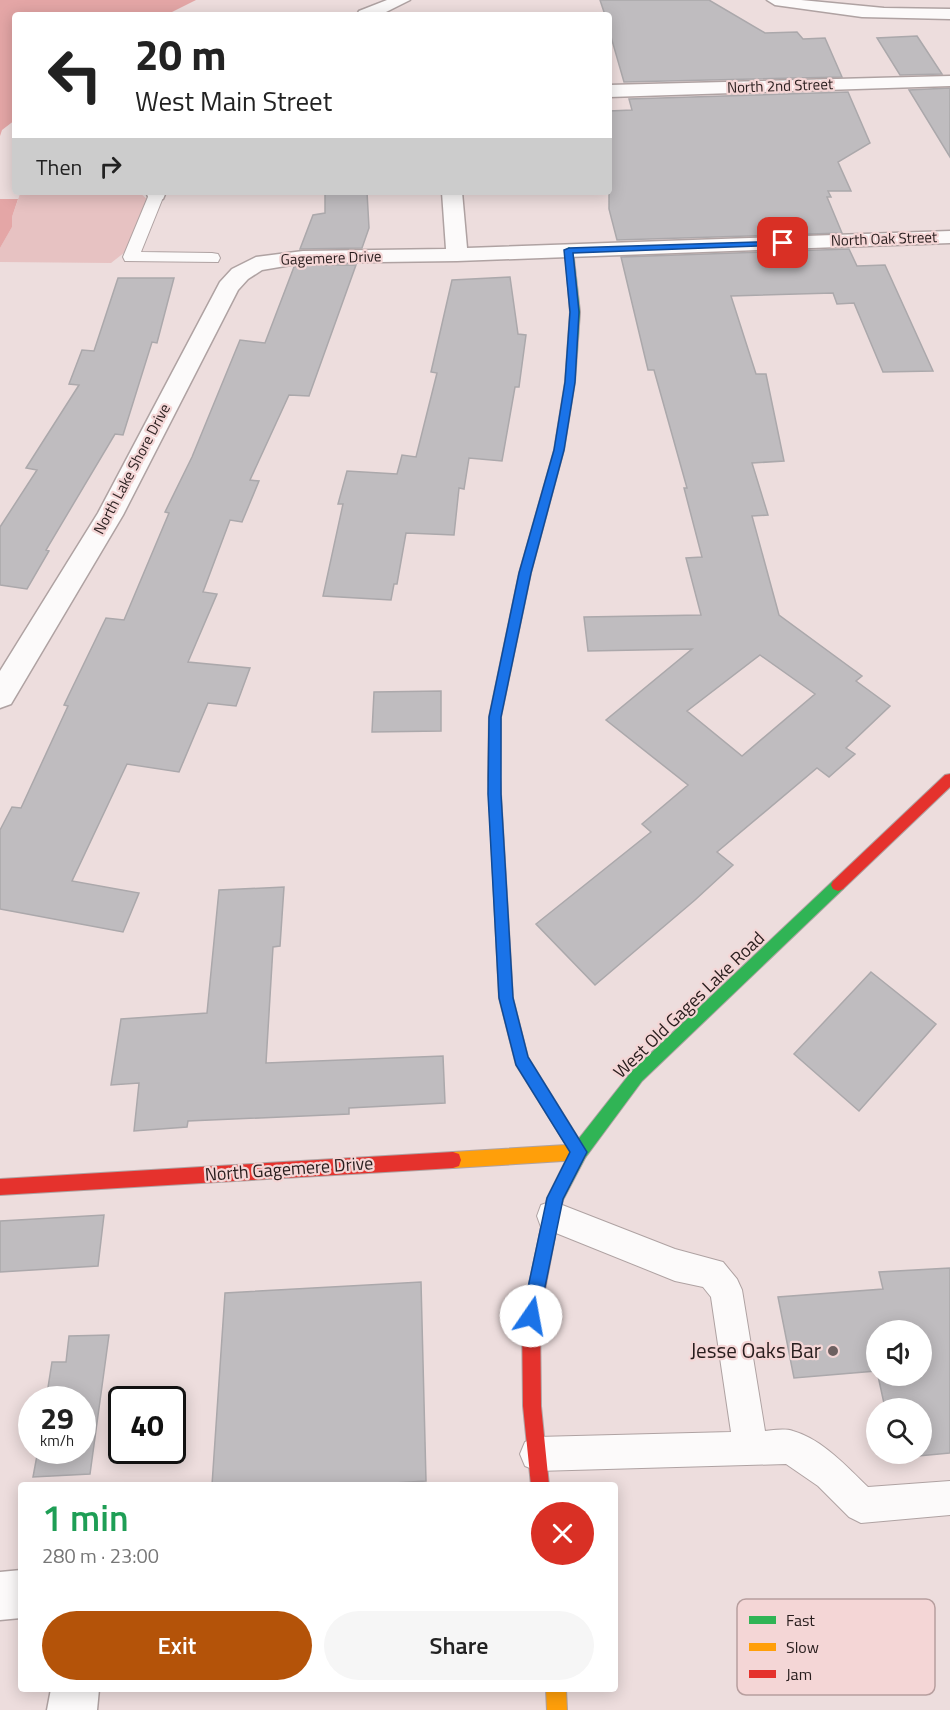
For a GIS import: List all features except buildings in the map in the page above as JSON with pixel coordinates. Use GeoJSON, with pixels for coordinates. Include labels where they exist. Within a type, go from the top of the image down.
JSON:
{"type":"FeatureCollection","features":[{"type":"Feature","properties":{"kind":"street"},"geometry":{"type":"LineString","coordinates":[[372,12],[402,0]]}},
{"type":"Feature","properties":{"kind":"street"},"geometry":{"type":"LineString","coordinates":[[775,0],[806,7],[950,14]]}},
{"type":"Feature","properties":{"kind":"street","name":"North 2nd Street"},"geometry":{"type":"LineString","coordinates":[[612,90],[950,81]]}},
{"type":"Feature","properties":{"kind":"street"},"geometry":{"type":"LineString","coordinates":[[452,195],[457,255]]}},
{"type":"Feature","properties":{"kind":"street","name":"North Oak Street"},"geometry":{"type":"LineString","coordinates":[[457,255],[950,237]]}},
{"type":"Feature","properties":{"kind":"street"},"geometry":{"type":"LineString","coordinates":[[569,250],[575,312],[570,382],[559,450],[525,573],[495,717],[494,794],[506,998],[521,1060],[579,1152]]}},
{"type":"Feature","properties":{"kind":"street","name":"Gagemere Drive"},"geometry":{"type":"LineString","coordinates":[[189,363],[228,287],[240,274],[256,264],[303,256],[457,255]]}},
{"type":"Feature","properties":{"kind":"street","name":"North Lake Shore Drive"},"geometry":{"type":"LineString","coordinates":[[0,696],[110,515],[189,363]]}},
{"type":"Feature","properties":{"kind":"street","name":"West Old Gages Lake Road"},"geometry":{"type":"LineString","coordinates":[[539,1469],[532,1406],[531,1316],[555,1198],[579,1152],[638,1076],[950,779]]}},
{"type":"Feature","properties":{"kind":"street","name":"North Gagemere Drive"},"geometry":{"type":"LineString","coordinates":[[0,1187],[579,1152]]}},
{"type":"Feature","properties":{"kind":"street"},"geometry":{"type":"LineString","coordinates":[[0,1596],[18,1594]]}},
{"type":"Feature","properties":{"kind":"street"},"geometry":{"type":"LineString","coordinates":[[72,1710],[75,1692]]}},
{"type":"Feature","properties":{"kind":"street"},"geometry":{"type":"LineString","coordinates":[[556,1692],[557,1710]]}},
{"type":"Feature","properties":{"kind":"lane"},"geometry":{"type":"LineString","coordinates":[[156,195],[131,257],[212,258]]}},
{"type":"Feature","properties":{"kind":"lane"},"geometry":{"type":"LineString","coordinates":[[552,1216],[675,1265],[712,1274],[726,1290],[751,1448]]}},
{"type":"Feature","properties":{"kind":"lane"},"geometry":{"type":"LineString","coordinates":[[539,1469],[751,1448],[791,1447],[830,1474],[861,1505],[950,1498]]}},
{"type":"Feature","properties":{"kind":"shaded area"},"geometry":{"type":"Polygon","coordinates":[[[0,0],[196,0],[172,12],[12,12],[12,122],[2,130],[0,136],[0,0]]]}},
{"type":"Feature","properties":{"kind":"shaded area"},"geometry":{"type":"Polygon","coordinates":[[[20,195],[142,195],[148,200],[125,252],[111,263],[0,262],[0,248],[12,227],[12,217],[20,195]]]}},
{"type":"Feature","properties":{"kind":"shaded area"},"geometry":{"type":"Polygon","coordinates":[[[0,199],[18,199],[12,217],[12,227],[0,248],[0,199]]]}},
{"type":"Feature","properties":{"kind":"traffic: fast"},"geometry":{"type":"LineString","coordinates":[[494,777],[495,717],[525,573],[559,450],[570,382],[575,312],[569,250]]}},
{"type":"Feature","properties":{"kind":"traffic: fast"},"geometry":{"type":"LineString","coordinates":[[547,1237],[555,1198],[579,1152],[637,1076],[838,885]]}},
{"type":"Feature","properties":{"kind":"traffic: slow"},"geometry":{"type":"LineString","coordinates":[[453,1160],[579,1152],[521,1060],[506,998],[494,777]]}},
{"type":"Feature","properties":{"kind":"traffic: slow"},"geometry":{"type":"LineString","coordinates":[[556,1692],[557,1710]]}},
{"type":"Feature","properties":{"kind":"traffic: jam"},"geometry":{"type":"LineString","coordinates":[[838,885],[950,779]]}},
{"type":"Feature","properties":{"kind":"traffic: jam"},"geometry":{"type":"LineString","coordinates":[[0,1187],[453,1160]]}},
{"type":"Feature","properties":{"kind":"traffic: jam"},"geometry":{"type":"LineString","coordinates":[[540,1482],[532,1406],[531,1316],[547,1237]]}},
{"type":"Feature","properties":{"kind":"place","name":"Jesse Oaks Bar"},"geometry":{"type":"Point","coordinates":[833,1351]}},
{"type":"Feature","properties":{"kind":"route"},"geometry":{"type":"LineString","coordinates":[[531,1316],[555,1198],[579,1152],[521,1060],[506,998],[494,794],[495,717],[525,573],[559,450],[570,382],[575,312],[569,250],[783,243]]}}]}
